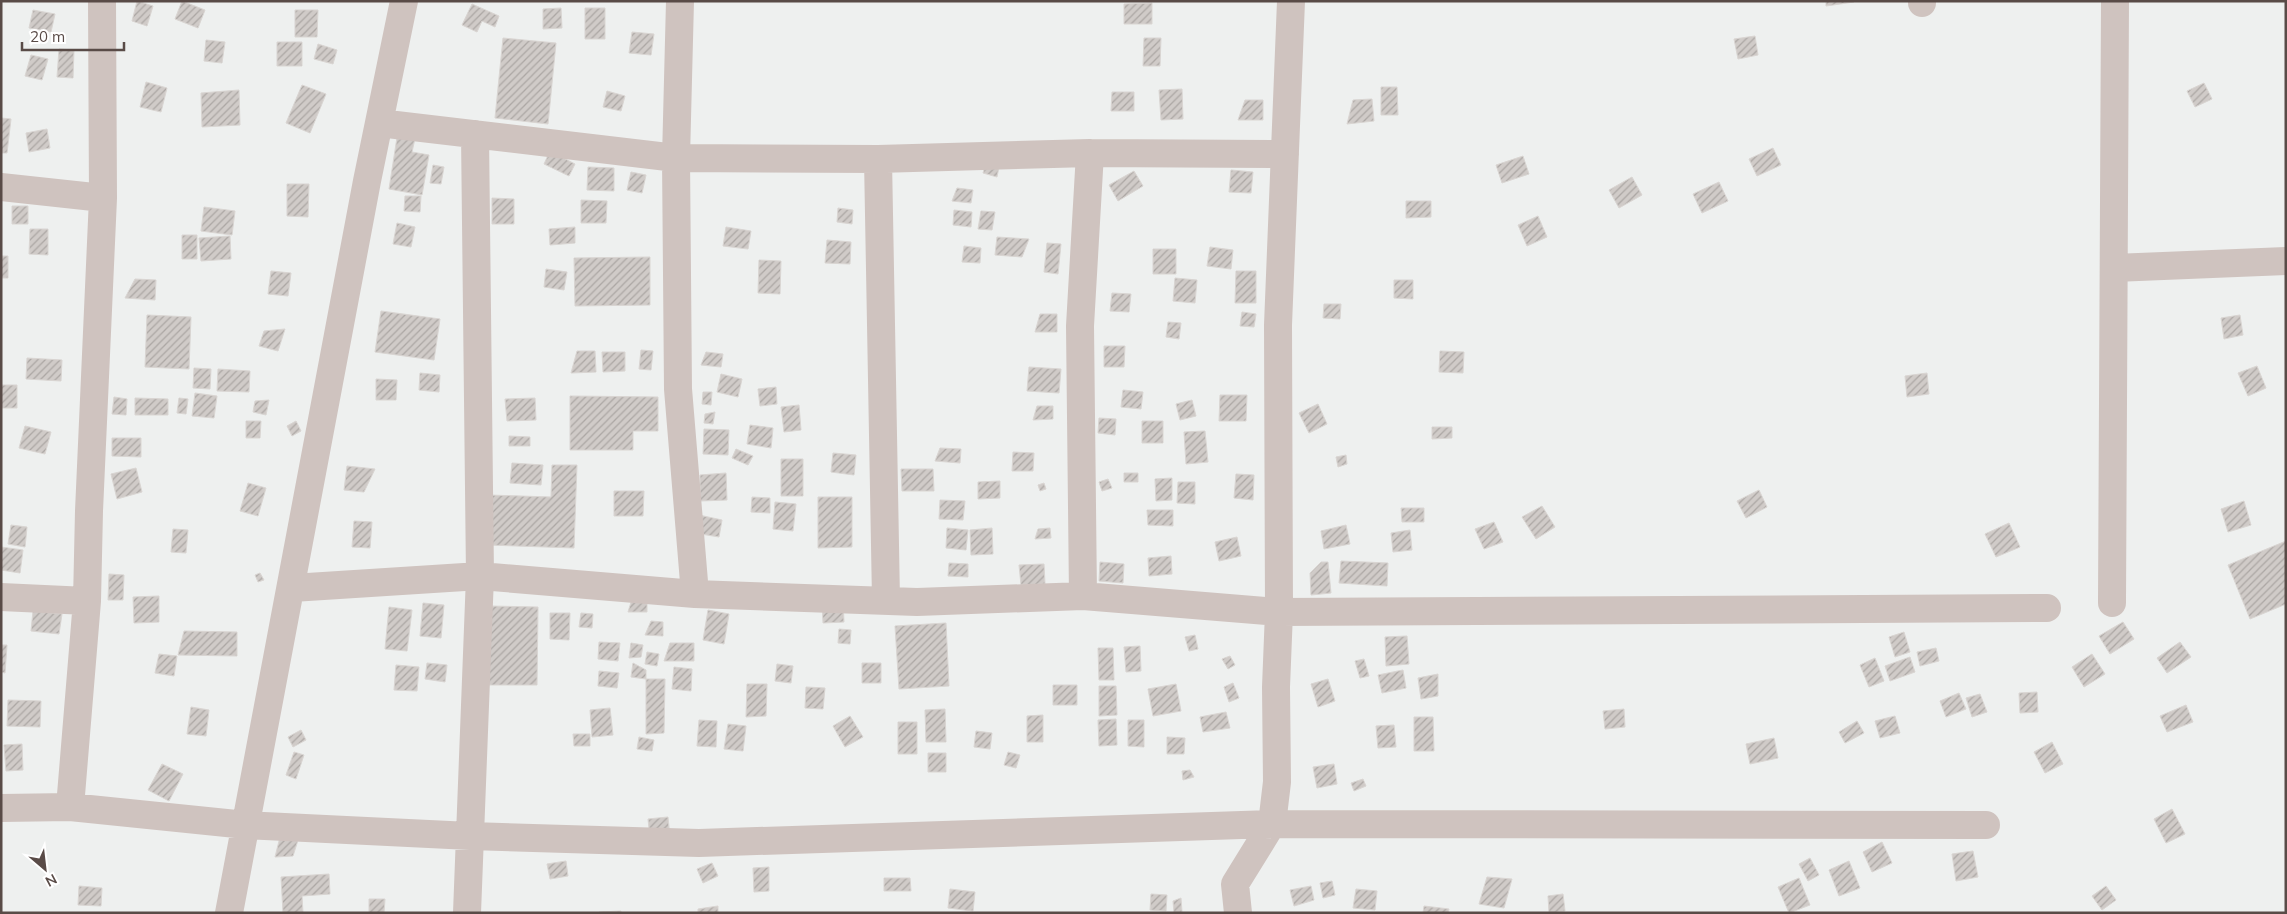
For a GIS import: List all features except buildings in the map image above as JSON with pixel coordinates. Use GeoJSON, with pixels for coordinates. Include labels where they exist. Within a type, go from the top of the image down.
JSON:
{"type":"FeatureCollection","features":[{"type":"Feature","properties":{"kind":"street"},"geometry":{"type":"LineString","coordinates":[[229,913],[257,755],[292,588],[379,122],[404,1]]}},
{"type":"Feature","properties":{"kind":"street"},"geometry":{"type":"LineString","coordinates":[[680,1],[676,158],[678,389],[695,594]]}},
{"type":"Feature","properties":{"kind":"street"},"geometry":{"type":"LineString","coordinates":[[1238,913],[1235,884],[1272,824],[1277,782],[1276,687],[1280,612],[1278,325],[1291,1]]}},
{"type":"Feature","properties":{"kind":"street"},"geometry":{"type":"LineString","coordinates":[[2112,603],[2115,1]]}},
{"type":"Feature","properties":{"kind":"street"},"geometry":{"type":"LineString","coordinates":[[70,807],[87,601],[109,2]]}},
{"type":"Feature","properties":{"kind":"street"},"geometry":{"type":"LineString","coordinates":[[379,122],[676,158],[878,159],[1090,152],[1285,154]]}},
{"type":"Feature","properties":{"kind":"street"},"geometry":{"type":"LineString","coordinates":[[467,913],[480,576],[475,134]]}},
{"type":"Feature","properties":{"kind":"street"},"geometry":{"type":"LineString","coordinates":[[1083,596],[1080,326],[1090,152]]}},
{"type":"Feature","properties":{"kind":"street"},"geometry":{"type":"LineString","coordinates":[[878,159],[886,600]]}},
{"type":"Feature","properties":{"kind":"street"},"geometry":{"type":"LineString","coordinates":[[1,187],[103,198]]}},
{"type":"Feature","properties":{"kind":"street"},"geometry":{"type":"LineString","coordinates":[[2114,268],[2286,261]]}},
{"type":"Feature","properties":{"kind":"street"},"geometry":{"type":"LineString","coordinates":[[292,588],[480,576],[695,594],[917,602],[1083,596],[1280,612],[2047,608]]}},
{"type":"Feature","properties":{"kind":"street"},"geometry":{"type":"LineString","coordinates":[[1,596],[87,601]]}},
{"type":"Feature","properties":{"kind":"street"},"geometry":{"type":"LineString","coordinates":[[1,808],[70,807],[246,825],[470,836],[700,843],[1272,824],[1986,825]]}}]}
